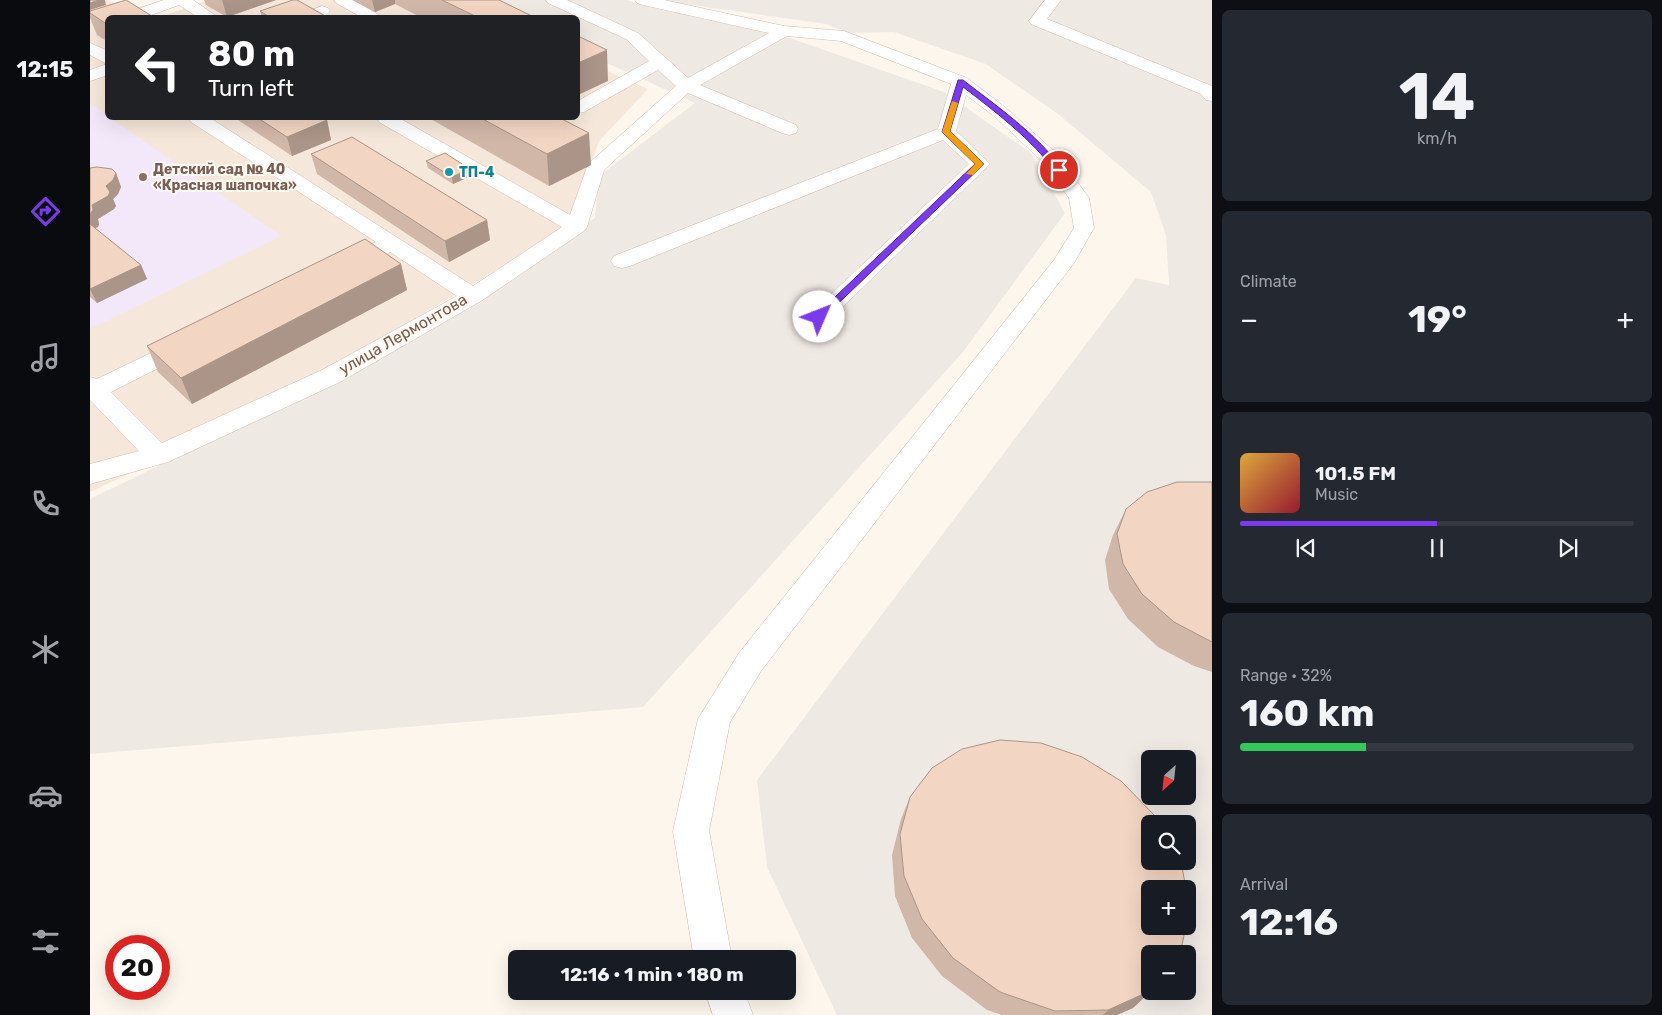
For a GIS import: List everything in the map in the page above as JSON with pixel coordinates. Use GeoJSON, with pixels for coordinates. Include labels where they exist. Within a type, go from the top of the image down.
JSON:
{"type":"FeatureCollection","features":[{"type":"Feature","properties":{"kind":"street"},"geometry":{"type":"LineString","coordinates":[[128,12],[180,0],[207,15]]}},
{"type":"Feature","properties":{"kind":"street"},"geometry":{"type":"LineString","coordinates":[[342,0],[370,15]]}},
{"type":"Feature","properties":{"kind":"street"},"geometry":{"type":"LineString","coordinates":[[554,0],[632,36],[686,86],[789,129]]}},
{"type":"Feature","properties":{"kind":"street"},"geometry":{"type":"LineString","coordinates":[[643,0],[784,31],[844,36],[961,82],[1000,112],[1048,157],[1079,198],[1084,228],[1063,263],[750,662],[714,719],[691,831],[711,950]]}},
{"type":"Feature","properties":{"kind":"street"},"geometry":{"type":"LineString","coordinates":[[1053,0],[1037,21],[1207,90],[1212,96]]}},
{"type":"Feature","properties":{"kind":"street"},"geometry":{"type":"LineString","coordinates":[[314,15],[322,12]]}},
{"type":"Feature","properties":{"kind":"street"},"geometry":{"type":"LineString","coordinates":[[473,296],[578,227],[595,168],[686,86],[784,31]]}},
{"type":"Feature","properties":{"kind":"street"},"geometry":{"type":"LineString","coordinates":[[90,48],[105,57]]}},
{"type":"Feature","properties":{"kind":"street"},"geometry":{"type":"LineString","coordinates":[[580,107],[661,61]]}},
{"type":"Feature","properties":{"kind":"street"},"geometry":{"type":"LineString","coordinates":[[90,76],[105,71]]}},
{"type":"Feature","properties":{"kind":"street"},"geometry":{"type":"LineString","coordinates":[[946,132],[961,82]]}},
{"type":"Feature","properties":{"kind":"street","name":"улица Лермонтова"},"geometry":{"type":"LineString","coordinates":[[90,474],[159,455],[331,376],[473,296],[201,120]]}},
{"type":"Feature","properties":{"kind":"street"},"geometry":{"type":"LineString","coordinates":[[390,120],[578,227]]}},
{"type":"Feature","properties":{"kind":"street"},"geometry":{"type":"LineString","coordinates":[[622,261],[946,132]]}},
{"type":"Feature","properties":{"kind":"street"},"geometry":{"type":"LineString","coordinates":[[819,317],[980,164],[946,132]]}},
{"type":"Feature","properties":{"kind":"street"},"geometry":{"type":"LineString","coordinates":[[330,273],[391,243]]}},
{"type":"Feature","properties":{"kind":"street"},"geometry":{"type":"LineString","coordinates":[[159,455],[92,389],[209,334]]}},
{"type":"Feature","properties":{"kind":"street"},"geometry":{"type":"LineString","coordinates":[[727,1000],[733,1015]]}},
{"type":"Feature","properties":{"kind":"shaded area"},"geometry":{"type":"Polygon","coordinates":[[[90,0],[109,0],[133,15],[105,15],[105,120],[580,120],[580,59],[648,89],[599,141],[570,225],[260,413],[90,492],[90,0]]]}},
{"type":"Feature","properties":{"kind":"shaded area"},"geometry":{"type":"Polygon","coordinates":[[[209,0],[451,0],[484,15],[166,15],[209,0]]]}},
{"type":"Feature","properties":{"kind":"shaded area"},"geometry":{"type":"Polygon","coordinates":[[[465,0],[627,0],[640,5],[790,38],[944,92],[1031,153],[1065,213],[963,352],[643,707],[90,754],[90,499],[382,358],[595,218],[599,176],[695,103],[580,51],[580,15],[499,15],[465,0]]]}},
{"type":"Feature","properties":{"kind":"shaded area"},"geometry":{"type":"Polygon","coordinates":[[[657,0],[1212,0],[1212,1015],[837,1015],[767,867],[757,780],[1136,278],[1169,285],[1166,235],[1151,192],[1058,114],[986,64],[894,32],[849,33],[826,24],[657,0]]]}},
{"type":"Feature","properties":{"kind":"shaded area","name":"Детский сад № 40 «Красная шапочка»"},"geometry":{"type":"Polygon","coordinates":[[[90,103],[105,114],[105,120],[113,120],[281,236],[90,329],[90,103]]]}},
{"type":"Feature","properties":{"kind":"building"},"geometry":{"type":"Polygon","coordinates":[[[126,0],[150,15],[105,15],[105,23],[90,13],[90,11],[126,0]]]}},
{"type":"Feature","properties":{"kind":"building"},"geometry":{"type":"Polygon","coordinates":[[[297,0],[324,15],[266,15],[260,11],[297,0]]]}},
{"type":"Feature","properties":{"kind":"building"},"geometry":{"type":"Polygon","coordinates":[[[442,0],[499,0],[530,15],[473,15],[442,0]]]}},
{"type":"Feature","properties":{"kind":"building"},"geometry":{"type":"Polygon","coordinates":[[[580,37],[607,50],[580,62],[580,37]]]}},
{"type":"Feature","properties":{"kind":"building"},"geometry":{"type":"Polygon","coordinates":[[[261,120],[327,120],[287,137],[261,120]]]}},
{"type":"Feature","properties":{"kind":"building"},"geometry":{"type":"Polygon","coordinates":[[[485,120],[564,120],[589,133],[547,154],[485,120]]]}},
{"type":"Feature","properties":{"kind":"building"},"geometry":{"type":"Polygon","coordinates":[[[352,137],[487,220],[445,241],[311,154],[352,137]]]}},
{"type":"Feature","properties":{"kind":"building"},"geometry":{"type":"Polygon","coordinates":[[[445,153],[470,169],[452,177],[426,161],[445,153]]]}},
{"type":"Feature","properties":{"kind":"building"},"geometry":{"type":"Polygon","coordinates":[[[90,168],[112,169],[116,173],[113,180],[106,186],[110,192],[108,196],[92,205],[93,210],[90,214],[90,168]]]}},
{"type":"Feature","properties":{"kind":"building"},"geometry":{"type":"Polygon","coordinates":[[[90,224],[141,265],[90,289],[90,224]]]}},
{"type":"Feature","properties":{"kind":"building"},"geometry":{"type":"Polygon","coordinates":[[[365,239],[401,264],[181,378],[147,346],[365,239]]]}},
{"type":"Feature","properties":{"kind":"building"},"geometry":{"type":"Polygon","coordinates":[[[1177,482],[1212,482],[1212,642],[1174,622],[1142,594],[1123,564],[1117,534],[1126,509],[1147,492],[1177,482]]]}},
{"type":"Feature","properties":{"kind":"building"},"geometry":{"type":"Polygon","coordinates":[[[1000,740],[1041,743],[1082,757],[1121,781],[1141,802],[1141,805],[1144,805],[1154,815],[1141,815],[1141,870],[1183,870],[1184,880],[1141,880],[1141,935],[1184,935],[1182,945],[1141,945],[1141,995],[1108,1010],[1055,1011],[1000,992],[953,958],[922,919],[904,876],[900,834],[910,797],[932,768],[962,749],[1000,740]]]}},
{"type":"Feature","properties":{"kind":"slow traffic"},"geometry":{"type":"LineString","coordinates":[[955,103],[946,132],[980,164],[971,174]]}},
{"type":"Feature","properties":{"kind":"place","name":"ТП-4"},"geometry":{"type":"Point","coordinates":[449,172]}},
{"type":"Feature","properties":{"kind":"place","name":"Детский сад № 40 «Красная шапочка»"},"geometry":{"type":"Point","coordinates":[143,177]}},
{"type":"Feature","properties":{"kind":"route"},"geometry":{"type":"LineString","coordinates":[[819,317],[980,164],[946,132],[961,82],[1000,112],[1048,157],[1059,170]]}}]}
